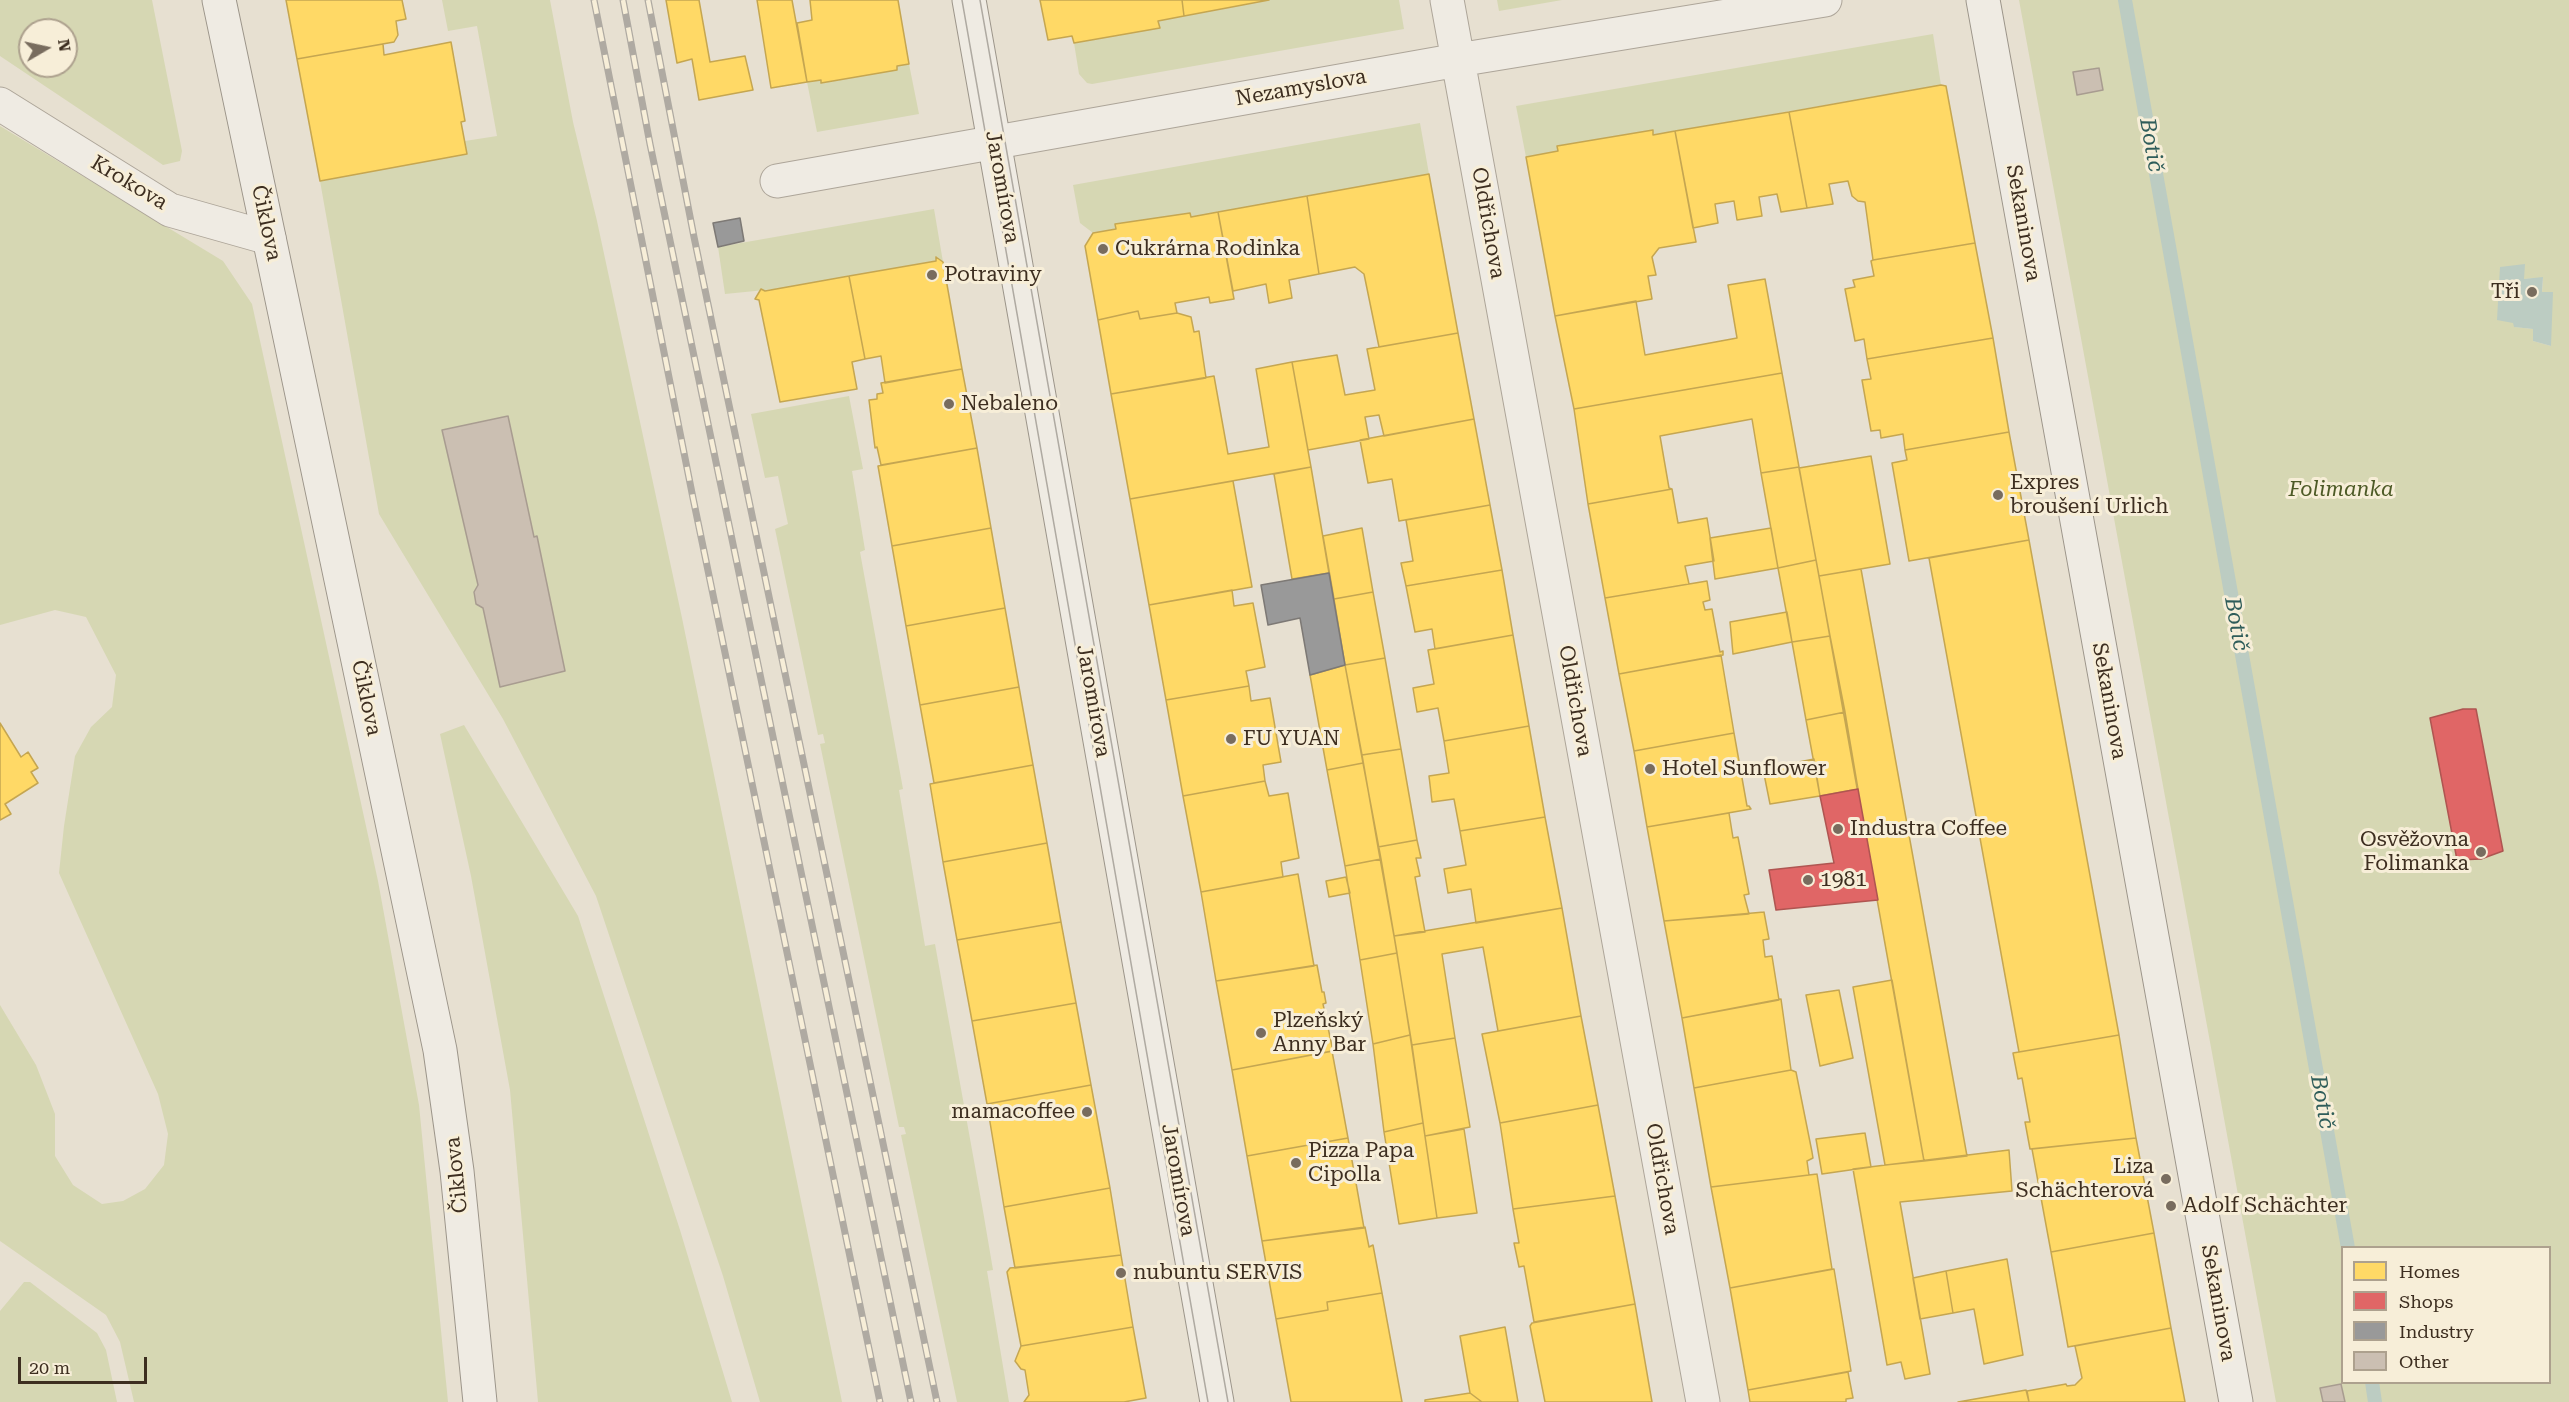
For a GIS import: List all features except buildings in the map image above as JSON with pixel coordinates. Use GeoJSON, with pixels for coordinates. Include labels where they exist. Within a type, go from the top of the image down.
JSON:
{"type":"FeatureCollection","features":[{"type":"Feature","properties":{"kind":"street","name":"Čiklova"},"geometry":{"type":"LineString","coordinates":[[219,0],[440,1050],[453,1137],[480,1402]]}},
{"type":"Feature","properties":{"kind":"street","name":"Jaromírova"},"geometry":{"type":"LineString","coordinates":[[969,0],[1217,1402]]}},
{"type":"Feature","properties":{"kind":"street","name":"Oldřichova"},"geometry":{"type":"LineString","coordinates":[[1447,0],[1703,1402]]}},
{"type":"Feature","properties":{"kind":"street","name":"Nezamyslova"},"geometry":{"type":"LineString","coordinates":[[777,181],[1458,60],[1825,0]]}},
{"type":"Feature","properties":{"kind":"street","name":"Sekaninova"},"geometry":{"type":"LineString","coordinates":[[1983,0],[2236,1402]]}},
{"type":"Feature","properties":{"kind":"street","name":"Krokova"},"geometry":{"type":"LineString","coordinates":[[0,104],[170,210],[269,238]]}},
{"type":"Feature","properties":{"kind":"green space"},"geometry":{"type":"Polygon","coordinates":[[[0,0],[152,0],[182,151],[180,161],[163,165],[33,78],[78,78],[78,18],[18,18],[18,68],[0,56],[0,0]]]}},
{"type":"Feature","properties":{"kind":"green space"},"geometry":{"type":"Polygon","coordinates":[[[442,0],[550,0],[573,122],[597,221],[682,618],[842,1402],[760,1402],[723,1276],[596,896],[503,719],[379,514],[320,181],[467,154],[465,141],[497,136],[477,26],[448,31],[442,0]],[[507,416],[442,430],[478,585],[474,592],[476,603],[483,608],[500,687],[565,671],[537,536],[534,537],[507,416]]]}},
{"type":"Feature","properties":{"kind":"green space"},"geometry":{"type":"Polygon","coordinates":[[[1269,0],[1399,0],[1404,29],[1092,84],[1087,83],[1079,74],[1074,43],[1160,28],[1158,21],[1269,0]]]}},
{"type":"Feature","properties":{"kind":"green space"},"geometry":{"type":"Polygon","coordinates":[[[1497,0],[1562,0],[1499,11],[1497,0]]]}},
{"type":"Feature","properties":{"kind":"green space","name":"Folimanka"},"geometry":{"type":"Polygon","coordinates":[[[2019,0],[2569,0],[2569,1402],[2345,1402],[2341,1384],[2320,1388],[2323,1402],[2276,1402],[2019,0]],[[2098,68],[2073,72],[2077,94],[2103,90],[2098,68]],[[2524,264],[2515,327],[2533,329],[2533,341],[2551,346],[2542,292],[2543,278],[2524,279],[2524,264]],[[2463,709],[2430,718],[2457,859],[2481,859],[2503,851],[2476,709],[2463,709]]]}},
{"type":"Feature","properties":{"kind":"green space"},"geometry":{"type":"Polygon","coordinates":[[[1933,34],[1941,85],[1653,135],[1653,131],[1557,146],[1558,151],[1526,157],[1516,106],[1933,34]]]}},
{"type":"Feature","properties":{"kind":"green space"},"geometry":{"type":"Polygon","coordinates":[[[909,64],[919,114],[817,132],[807,82],[821,80],[822,83],[897,70],[897,66],[909,64]]]}},
{"type":"Feature","properties":{"kind":"green space"},"geometry":{"type":"Polygon","coordinates":[[[1420,123],[1429,174],[1191,217],[1190,213],[1116,224],[1116,229],[1093,233],[1080,223],[1073,185],[1420,123]]]}},
{"type":"Feature","properties":{"kind":"green space"},"geometry":{"type":"Polygon","coordinates":[[[0,126],[223,261],[252,304],[378,881],[419,1105],[448,1402],[134,1402],[120,1342],[106,1315],[0,1241],[0,1005],[36,1065],[55,1114],[55,1156],[73,1185],[102,1204],[123,1201],[145,1189],[164,1165],[168,1134],[158,1094],[59,873],[75,756],[91,727],[112,707],[116,675],[86,617],[55,610],[0,625],[0,126]]]}},
{"type":"Feature","properties":{"kind":"green space"},"geometry":{"type":"Polygon","coordinates":[[[934,209],[943,262],[937,257],[935,261],[785,288],[725,294],[718,247],[934,209]]]}},
{"type":"Feature","properties":{"kind":"green space"},"geometry":{"type":"Polygon","coordinates":[[[849,396],[863,469],[852,471],[865,550],[860,552],[903,789],[899,790],[925,946],[935,944],[983,1211],[993,1270],[987,1271],[1009,1402],[957,1402],[901,1135],[906,1134],[904,1127],[899,1127],[820,744],[825,743],[823,734],[818,735],[775,529],[788,524],[778,476],[765,478],[751,414],[849,396]]]}},
{"type":"Feature","properties":{"kind":"green space"},"geometry":{"type":"Polygon","coordinates":[[[464,725],[578,916],[680,1230],[732,1402],[538,1402],[510,1090],[471,876],[440,734],[464,725]]]}},
{"type":"Feature","properties":{"kind":"green space"},"geometry":{"type":"Polygon","coordinates":[[[24,1282],[30,1282],[97,1333],[106,1350],[117,1402],[0,1402],[0,1311],[24,1282]]]}},
{"type":"Feature","properties":{"kind":"shaded area"},"geometry":{"type":"Polygon","coordinates":[[[2525,264],[2524,279],[2543,277],[2542,292],[2553,292],[2551,346],[2533,341],[2533,329],[2514,327],[2513,323],[2497,320],[2500,267],[2525,264]]]}},
{"type":"Feature","properties":{"kind":"waterway","name":"Botič"},"geometry":{"type":"LineString","coordinates":[[2125,0],[2348,1246]]}},
{"type":"Feature","properties":{"kind":"waterway","name":"Botič"},"geometry":{"type":"LineString","coordinates":[[2372,1384],[2375,1402]]}},
{"type":"Feature","properties":{"kind":"tram line"},"geometry":{"type":"LineString","coordinates":[[962,0],[1208,1402]]}},
{"type":"Feature","properties":{"kind":"tram line"},"geometry":{"type":"LineString","coordinates":[[980,0],[1228,1402]]}},
{"type":"Feature","properties":{"kind":"railway"},"geometry":{"type":"LineString","coordinates":[[594,0],[693,498],[880,1402]]}},
{"type":"Feature","properties":{"kind":"railway"},"geometry":{"type":"LineString","coordinates":[[623,0],[650,144],[911,1402]]}},
{"type":"Feature","properties":{"kind":"railway"},"geometry":{"type":"LineString","coordinates":[[648,0],[694,237],[937,1402]]}},
{"type":"Feature","properties":{"kind":"place","name":"Cukrárna Rodinka"},"geometry":{"type":"Point","coordinates":[1103,249]}},
{"type":"Feature","properties":{"kind":"place","name":"Potraviny"},"geometry":{"type":"Point","coordinates":[932,275]}},
{"type":"Feature","properties":{"kind":"place","name":"Tři"},"geometry":{"type":"Point","coordinates":[2532,292]}},
{"type":"Feature","properties":{"kind":"place","name":"Nebaleno"},"geometry":{"type":"Point","coordinates":[949,404]}},
{"type":"Feature","properties":{"kind":"place","name":"Expres broušení Urlich"},"geometry":{"type":"Point","coordinates":[1998,495]}},
{"type":"Feature","properties":{"kind":"place","name":"FU YUAN"},"geometry":{"type":"Point","coordinates":[1231,739]}},
{"type":"Feature","properties":{"kind":"place","name":"Hotel Sunflower"},"geometry":{"type":"Point","coordinates":[1650,769]}},
{"type":"Feature","properties":{"kind":"place","name":"Industra Coffee"},"geometry":{"type":"Point","coordinates":[1838,829]}},
{"type":"Feature","properties":{"kind":"place","name":"Osvěžovna Folimanka"},"geometry":{"type":"Point","coordinates":[2481,852]}},
{"type":"Feature","properties":{"kind":"place","name":"1981"},"geometry":{"type":"Point","coordinates":[1808,880]}},
{"type":"Feature","properties":{"kind":"place","name":"Plzeňský Anny Bar"},"geometry":{"type":"Point","coordinates":[1261,1033]}},
{"type":"Feature","properties":{"kind":"place","name":"mamacoffee"},"geometry":{"type":"Point","coordinates":[1087,1112]}},
{"type":"Feature","properties":{"kind":"place","name":"Pizza Papa Cipolla"},"geometry":{"type":"Point","coordinates":[1296,1163]}},
{"type":"Feature","properties":{"kind":"place","name":"Liza Schӓchterová"},"geometry":{"type":"Point","coordinates":[2166,1179]}},
{"type":"Feature","properties":{"kind":"place","name":"Adolf Schӓchter"},"geometry":{"type":"Point","coordinates":[2171,1206]}},
{"type":"Feature","properties":{"kind":"place","name":"nubuntu SERVIS"},"geometry":{"type":"Point","coordinates":[1121,1273]}}]}
